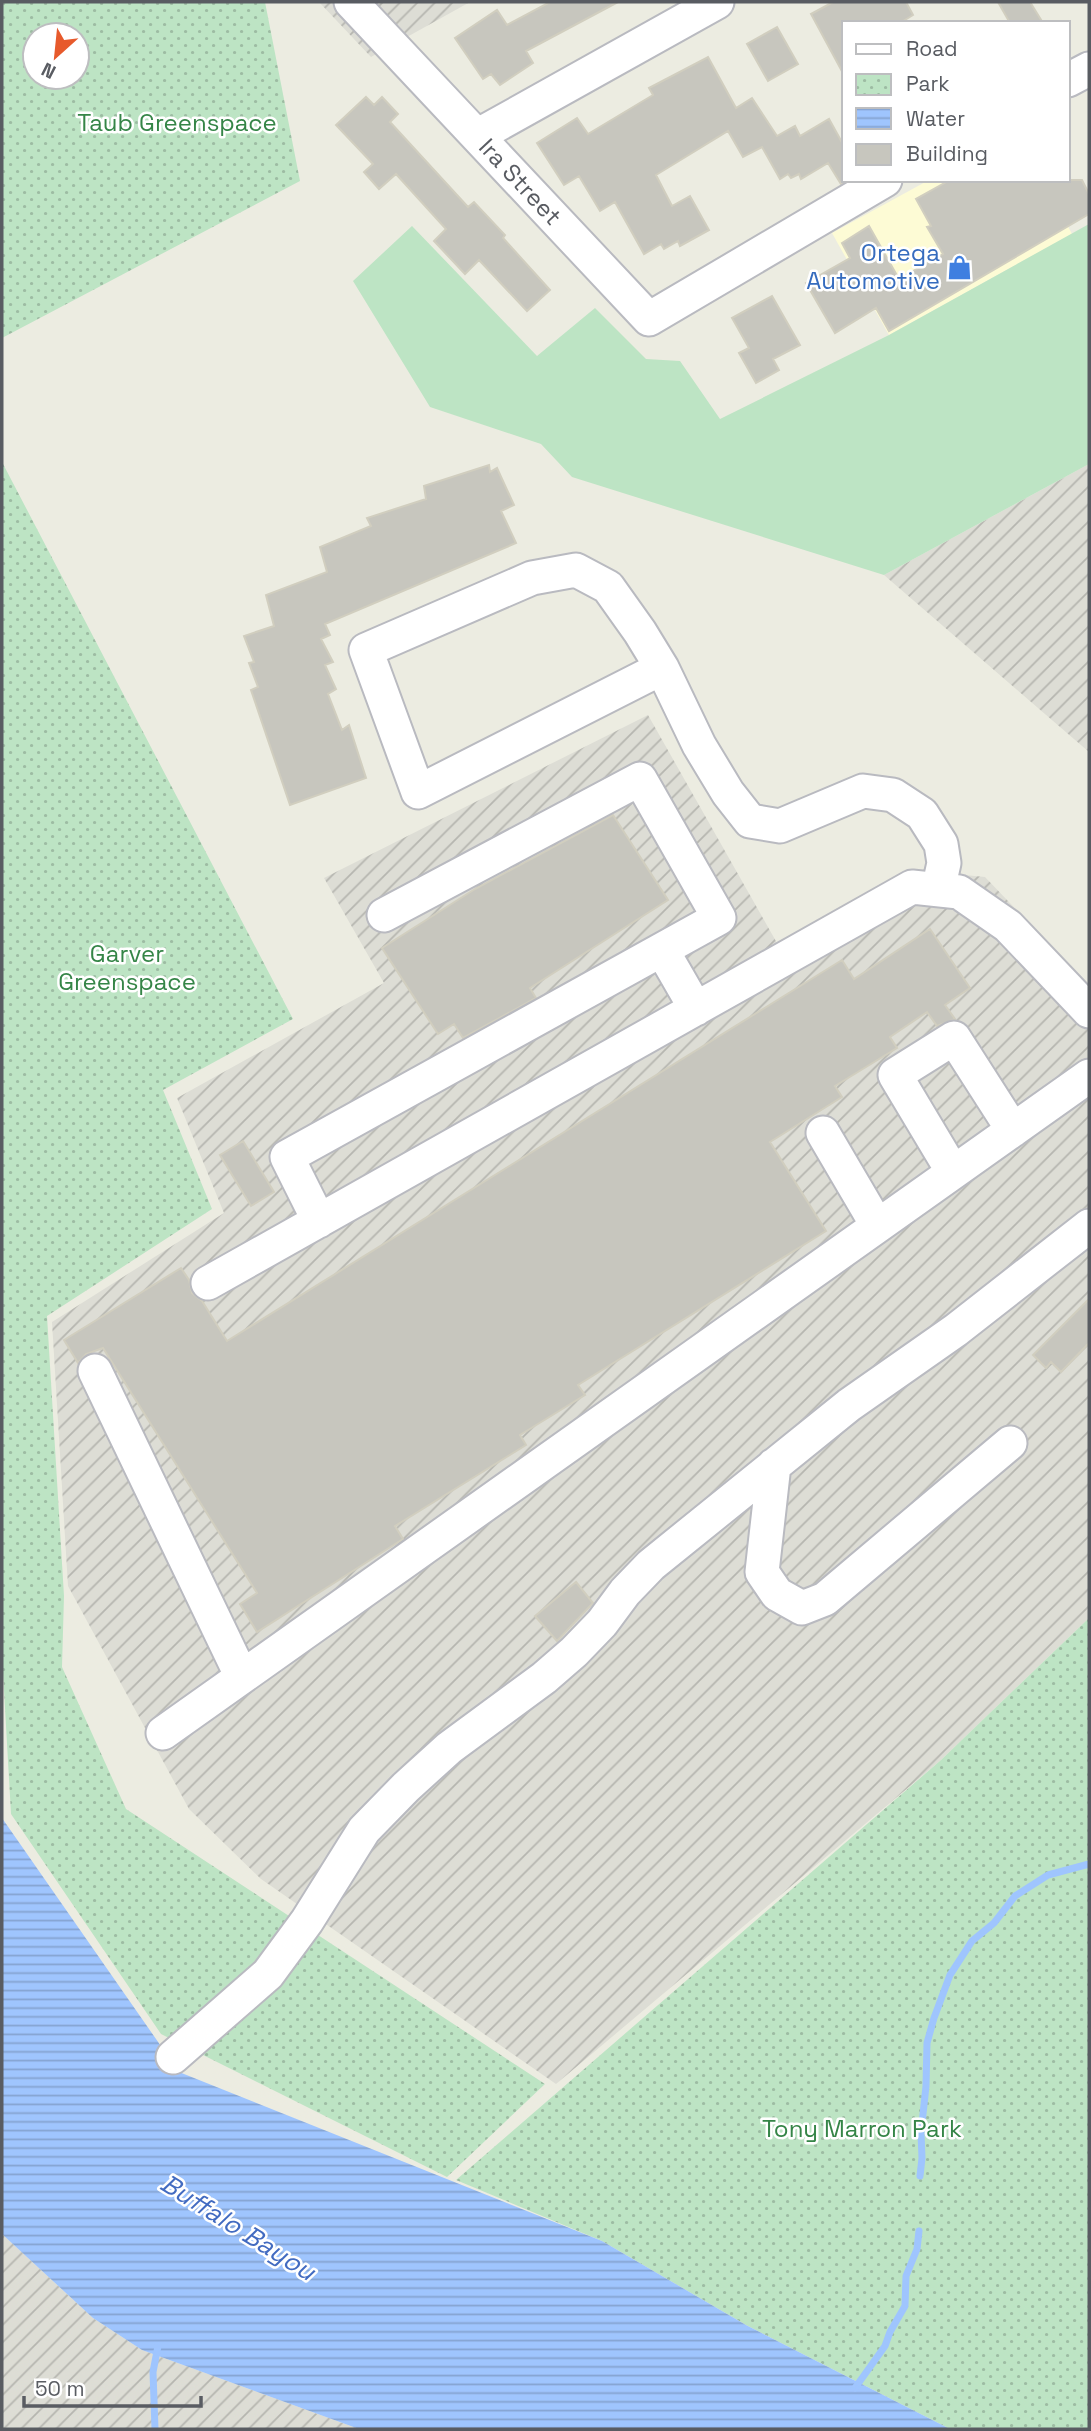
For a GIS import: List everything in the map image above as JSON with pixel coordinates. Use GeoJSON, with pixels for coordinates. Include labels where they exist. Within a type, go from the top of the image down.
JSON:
{"type":"FeatureCollection","features":[{"type":"Feature","properties":{"kind":"street","name":"Ira Street"},"geometry":{"type":"LineString","coordinates":[[351,2],[649,318],[882,182]]}},
{"type":"Feature","properties":{"kind":"street"},"geometry":{"type":"LineString","coordinates":[[477,136],[717,2]]}},
{"type":"Feature","properties":{"kind":"street"},"geometry":{"type":"LineString","coordinates":[[1070,79],[1089,69]]}},
{"type":"Feature","properties":{"kind":"street"},"geometry":{"type":"LineString","coordinates":[[662,668],[418,792],[366,650],[532,578],[576,570],[608,587],[662,668],[699,745],[728,793],[750,821],[780,826],[863,791],[893,795],[922,814],[941,844],[944,863],[938,890]]}},
{"type":"Feature","properties":{"kind":"street"},"geometry":{"type":"LineString","coordinates":[[319,1221],[287,1157],[719,918],[640,779],[384,915]]}},
{"type":"Feature","properties":{"kind":"street"},"geometry":{"type":"LineString","coordinates":[[208,1283],[912,887],[960,892],[1007,926],[1089,1012]]}},
{"type":"Feature","properties":{"kind":"street"},"geometry":{"type":"LineString","coordinates":[[662,950],[696,1009]]}},
{"type":"Feature","properties":{"kind":"street"},"geometry":{"type":"LineString","coordinates":[[953,1172],[895,1075],[954,1038],[1013,1130]]}},
{"type":"Feature","properties":{"kind":"street"},"geometry":{"type":"LineString","coordinates":[[163,1733],[1089,1076]]}},
{"type":"Feature","properties":{"kind":"street"},"geometry":{"type":"LineString","coordinates":[[823,1133],[877,1225]]}},
{"type":"Feature","properties":{"kind":"street"},"geometry":{"type":"LineString","coordinates":[[173,2057],[268,1974],[307,1921],[364,1830],[406,1787],[449,1748],[544,1678],[602,1623],[625,1592],[651,1565],[849,1405],[956,1330],[1089,1226]]}},
{"type":"Feature","properties":{"kind":"street"},"geometry":{"type":"LineString","coordinates":[[95,1371],[242,1677]]}},
{"type":"Feature","properties":{"kind":"street"},"geometry":{"type":"LineString","coordinates":[[774,1465],[762,1572],[777,1594],[802,1608],[825,1599],[1010,1443]]}},
{"type":"Feature","properties":{"kind":"shaded area"},"geometry":{"type":"Polygon","coordinates":[[[319,2],[470,2],[371,57],[319,2]]]}},
{"type":"Feature","properties":{"kind":"shaded area","name":"Ortega Automotive"},"geometry":{"type":"Polygon","coordinates":[[[925,182],[1044,182],[1072,234],[889,335],[832,233],[925,182]]]}},
{"type":"Feature","properties":{"kind":"shaded area"},"geometry":{"type":"Polygon","coordinates":[[[1089,464],[1089,752],[884,575],[1089,464]]]}},
{"type":"Feature","properties":{"kind":"shaded area"},"geometry":{"type":"Polygon","coordinates":[[[648,715],[777,943],[913,870],[985,877],[1089,986],[1089,1618],[941,1760],[556,2084],[261,1879],[189,1809],[68,1586],[52,1322],[224,1213],[177,1098],[384,983],[324,878],[648,715]]]}},
{"type":"Feature","properties":{"kind":"shaded area"},"geometry":{"type":"Polygon","coordinates":[[[2,2234],[93,2318],[142,2350],[359,2429],[2,2429],[2,2234]]]}},
{"type":"Feature","properties":{"kind":"green space","name":"Taub Greenspace"},"geometry":{"type":"Polygon","coordinates":[[[2,2],[265,2],[300,181],[2,338],[2,2]]]}},
{"type":"Feature","properties":{"kind":"green space"},"geometry":{"type":"Polygon","coordinates":[[[1089,224],[1089,464],[884,575],[572,477],[541,444],[430,407],[353,281],[412,226],[537,356],[595,308],[646,359],[680,361],[720,419],[889,335],[1089,224]]]}},
{"type":"Feature","properties":{"kind":"green space","name":"Garver Greenspace"},"geometry":{"type":"Polygon","coordinates":[[[2,462],[293,1019],[163,1090],[212,1209],[47,1316],[64,1596],[62,1667],[126,1809],[545,2084],[447,2177],[161,2034],[11,1814],[2,1655],[2,462]]]}},
{"type":"Feature","properties":{"kind":"green space","name":"Tony Marron Park"},"geometry":{"type":"Polygon","coordinates":[[[1089,1618],[1089,2429],[950,2429],[746,2325],[602,2241],[456,2180],[941,1760],[1089,1618]]]}},
{"type":"Feature","properties":{"kind":"water","name":"Buffalo Bayou"},"geometry":{"type":"Polygon","coordinates":[[[2,1818],[179,2072],[602,2241],[746,2325],[950,2429],[359,2429],[142,2350],[93,2318],[2,2234],[2,1818]]]}},
{"type":"Feature","properties":{"kind":"building"},"geometry":{"type":"Polygon","coordinates":[[[550,2],[618,2],[526,51],[533,63],[500,85],[491,74],[483,79],[455,38],[497,10],[507,25],[550,2]]]}},
{"type":"Feature","properties":{"kind":"building"},"geometry":{"type":"Polygon","coordinates":[[[833,2],[906,2],[913,15],[903,21],[842,21],[842,71],[811,14],[833,2]]]}},
{"type":"Feature","properties":{"kind":"building"},"geometry":{"type":"Polygon","coordinates":[[[998,2],[1030,2],[1042,21],[1009,21],[998,2]]]}},
{"type":"Feature","properties":{"kind":"building"},"geometry":{"type":"Polygon","coordinates":[[[777,27],[798,64],[768,81],[747,44],[777,27]]]}},
{"type":"Feature","properties":{"kind":"building"},"geometry":{"type":"Polygon","coordinates":[[[708,57],[736,108],[752,98],[777,136],[795,126],[800,136],[829,119],[842,142],[844,182],[841,184],[828,163],[801,179],[799,174],[791,178],[788,174],[780,179],[762,147],[743,157],[728,131],[656,175],[672,206],[690,196],[709,230],[680,246],[678,241],[664,249],[661,244],[644,254],[615,202],[600,211],[579,176],[564,185],[537,143],[577,118],[588,134],[653,95],[649,88],[708,57]]]}},
{"type":"Feature","properties":{"kind":"building"},"geometry":{"type":"Polygon","coordinates":[[[366,97],[374,105],[382,97],[398,114],[390,122],[468,207],[474,202],[550,290],[527,311],[479,260],[465,274],[434,241],[446,229],[396,174],[379,189],[364,172],[373,164],[336,125],[366,97]]]}},
{"type":"Feature","properties":{"kind":"building","name":"Ortega Automotive"},"geometry":{"type":"Polygon","coordinates":[[[1082,180],[1089,194],[1089,214],[889,331],[876,308],[835,333],[806,283],[850,258],[842,243],[869,226],[899,279],[943,254],[927,227],[931,226],[916,199],[946,182],[1082,180]]]}},
{"type":"Feature","properties":{"kind":"building"},"geometry":{"type":"Polygon","coordinates":[[[772,296],[800,345],[773,359],[779,370],[756,383],[739,353],[749,348],[732,318],[772,296]]]}},
{"type":"Feature","properties":{"kind":"building"},"geometry":{"type":"Polygon","coordinates":[[[489,465],[490,472],[497,468],[514,505],[501,511],[516,543],[325,624],[330,635],[321,639],[333,662],[325,665],[336,689],[328,694],[342,730],[349,725],[366,778],[290,805],[251,690],[258,687],[249,663],[254,662],[244,636],[274,626],[266,595],[327,572],[320,547],[371,526],[367,518],[426,499],[424,486],[489,465]]]}},
{"type":"Feature","properties":{"kind":"building"},"geometry":{"type":"Polygon","coordinates":[[[613,815],[668,900],[530,988],[536,998],[463,1038],[454,1024],[438,1034],[382,948],[475,889],[613,815]]]}},
{"type":"Feature","properties":{"kind":"building"},"geometry":{"type":"Polygon","coordinates":[[[930,929],[970,988],[945,1005],[955,1019],[937,1026],[927,1012],[890,1037],[897,1048],[835,1086],[842,1097],[770,1142],[826,1231],[578,1385],[585,1395],[520,1435],[526,1445],[395,1526],[403,1539],[257,1632],[240,1604],[257,1593],[103,1348],[86,1354],[78,1363],[64,1340],[181,1268],[189,1280],[192,1293],[202,1301],[227,1341],[842,960],[854,979],[930,929]]]}},
{"type":"Feature","properties":{"kind":"building"},"geometry":{"type":"Polygon","coordinates":[[[243,1141],[274,1192],[251,1206],[220,1155],[243,1141]]]}},
{"type":"Feature","properties":{"kind":"building"},"geometry":{"type":"Polygon","coordinates":[[[1089,1299],[1089,1343],[1061,1372],[1051,1362],[1046,1368],[1033,1355],[1089,1299]]]}},
{"type":"Feature","properties":{"kind":"building"},"geometry":{"type":"Polygon","coordinates":[[[576,1582],[593,1603],[557,1641],[535,1616],[576,1582]]]}},
{"type":"Feature","properties":{"kind":"waterway"},"geometry":{"type":"LineString","coordinates":[[920,2176],[927,2043],[950,1975],[972,1941],[994,1923],[1015,1896],[1048,1875],[1089,1864]]}},
{"type":"Feature","properties":{"kind":"waterway"},"geometry":{"type":"LineString","coordinates":[[855,2388],[885,2346],[905,2306],[906,2276],[917,2249],[919,2231]]}},
{"type":"Feature","properties":{"kind":"waterway"},"geometry":{"type":"LineString","coordinates":[[155,2429],[153,2372],[158,2346]]}},
{"type":"Feature","properties":{"kind":"place","name":"Ortega Automotive"},"geometry":{"type":"Point","coordinates":[960,267]}}]}
